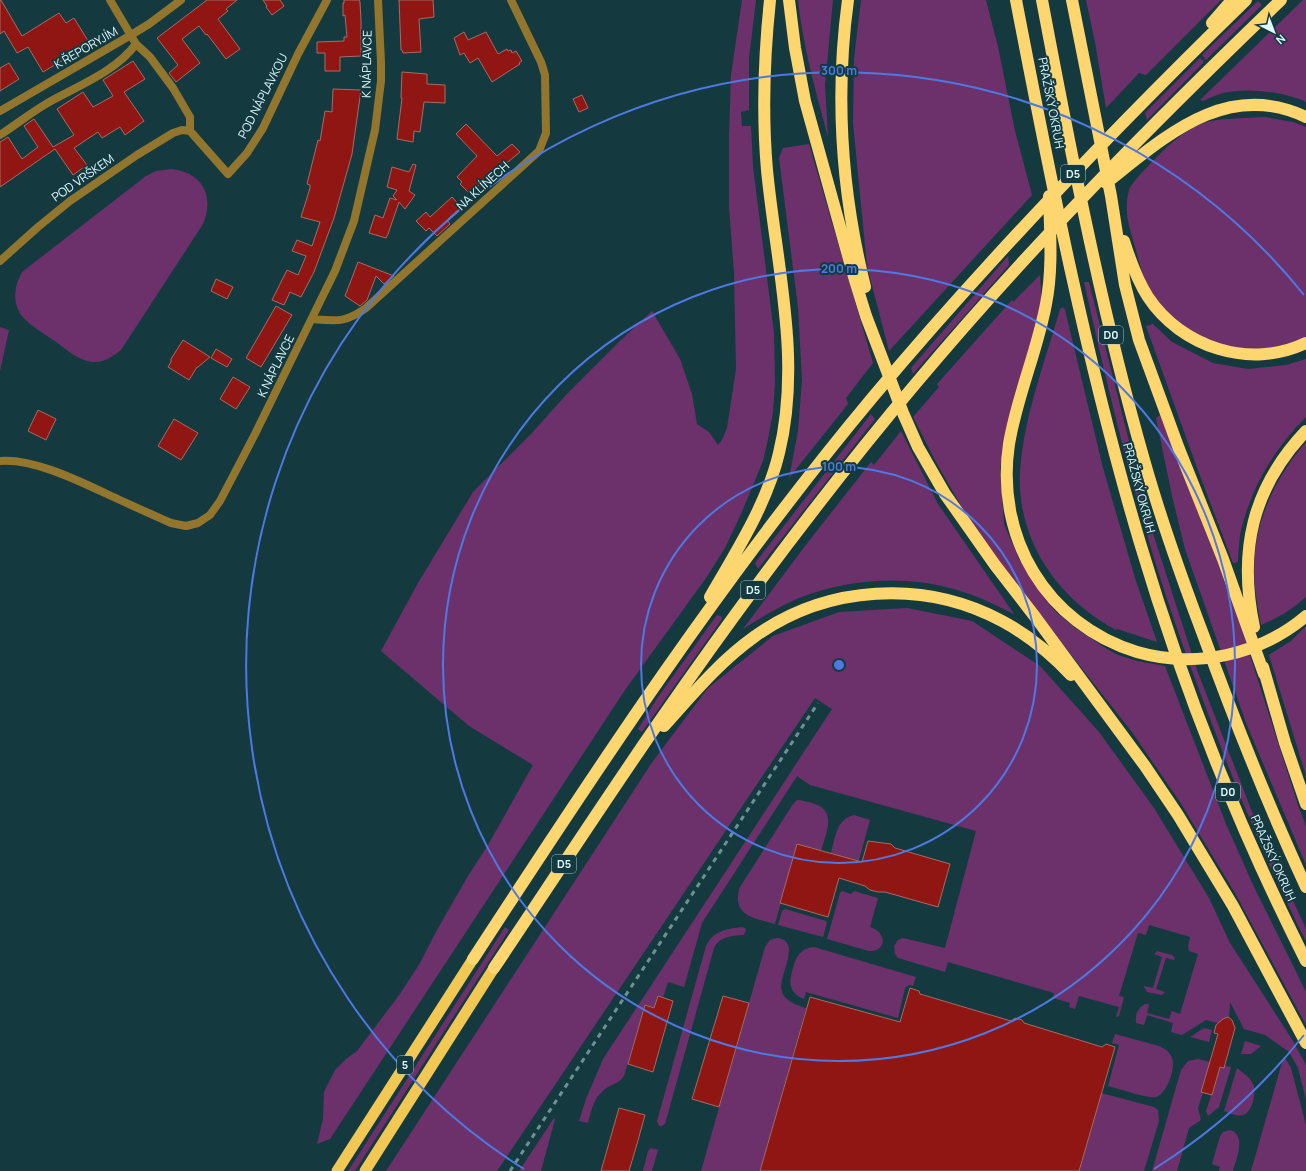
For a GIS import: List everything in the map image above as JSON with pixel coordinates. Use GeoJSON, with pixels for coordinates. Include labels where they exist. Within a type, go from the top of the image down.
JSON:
{"type":"FeatureCollection","features":[{"type":"Feature","properties":{"kind":"highway"},"geometry":{"type":"LineString","coordinates":[[674,659],[732,560],[753,520],[774,471],[784,433],[789,382],[788,340],[767,168],[764,118],[766,42],[770,0]]}},
{"type":"Feature","properties":{"kind":"highway"},"geometry":{"type":"LineString","coordinates":[[790,0],[796,54],[807,108],[854,277],[902,413],[918,447],[945,494],[994,565],[1040,624],[1165,795],[1233,906],[1306,1043]]}},
{"type":"Feature","properties":{"kind":"highway"},"geometry":{"type":"LineString","coordinates":[[848,0],[842,90],[843,141],[848,197],[857,254],[882,358]]}},
{"type":"Feature","properties":{"kind":"highway","name":"PRAŽSKÝ OKRUH"},"geometry":{"type":"LineString","coordinates":[[1016,0],[1078,304],[1104,410],[1140,543],[1190,694],[1224,781],[1263,872],[1306,961]]}},
{"type":"Feature","properties":{"kind":"highway","name":"PRAŽSKÝ OKRUH"},"geometry":{"type":"LineString","coordinates":[[1042,0],[1063,114],[1092,254],[1146,470],[1173,553],[1238,729],[1276,822],[1306,887]]}},
{"type":"Feature","properties":{"kind":"highway"},"geometry":{"type":"LineString","coordinates":[[1072,0],[1111,196],[1125,285],[1140,340],[1179,449],[1223,559],[1264,674],[1284,743],[1306,804]]}},
{"type":"Feature","properties":{"kind":"highway"},"geometry":{"type":"LineString","coordinates":[[1141,103],[1232,0]]}},
{"type":"Feature","properties":{"kind":"highway","name":"D5"},"geometry":{"type":"LineString","coordinates":[[473,959],[563,821],[674,659],[780,514],[870,400],[906,357],[1006,245],[1141,103],[1246,0]]}},
{"type":"Feature","properties":{"kind":"highway","name":"D5"},"geometry":{"type":"LineString","coordinates":[[494,968],[633,760],[694,672],[759,582],[916,382],[1011,274],[1070,211],[1205,73],[1281,0]]}},
{"type":"Feature","properties":{"kind":"highway"},"geometry":{"type":"LineString","coordinates":[[1070,211],[1173,132],[1204,115],[1225,108],[1249,105],[1270,106],[1306,117]]}},
{"type":"Feature","properties":{"kind":"highway"},"geometry":{"type":"LineString","coordinates":[[1048,162],[1051,254],[1050,283],[1043,320],[1012,429],[1006,478],[1009,506],[1014,528],[1020,547],[1031,569],[1043,587],[1059,605],[1077,621],[1111,642],[1128,649],[1150,655],[1176,659],[1201,659],[1226,656],[1245,650],[1282,634],[1306,616]]}},
{"type":"Feature","properties":{"kind":"highway"},"geometry":{"type":"LineString","coordinates":[[1111,196],[1126,248],[1138,277],[1155,306],[1176,327],[1192,338],[1208,346],[1241,354],[1282,352],[1306,344]]}},
{"type":"Feature","properties":{"kind":"highway"},"geometry":{"type":"LineString","coordinates":[[1264,674],[1248,590],[1247,560],[1249,542],[1258,506],[1274,472],[1287,453],[1306,431]]}},
{"type":"Feature","properties":{"kind":"highway"},"geometry":{"type":"LineString","coordinates":[[633,760],[707,678],[754,637],[781,620],[820,603],[846,597],[873,594],[907,593],[941,598],[972,607],[1002,621],[1030,639],[1066,670],[1118,729]]}},
{"type":"Feature","properties":{"kind":"highway","name":"5"},"geometry":{"type":"LineString","coordinates":[[337,1171],[473,959]]}},
{"type":"Feature","properties":{"kind":"highway","name":"5"},"geometry":{"type":"LineString","coordinates":[[365,1171],[494,968]]}},
{"type":"Feature","properties":{"kind":"street"},"geometry":{"type":"LineString","coordinates":[[110,0],[136,44],[150,57],[173,88],[190,117],[190,131]]}},
{"type":"Feature","properties":{"kind":"street","name":"K ŘEPORYJÍM"},"geometry":{"type":"LineString","coordinates":[[0,111],[149,24],[181,0]]}},
{"type":"Feature","properties":{"kind":"street","name":"POD NÁPLAVKOU"},"geometry":{"type":"LineString","coordinates":[[190,131],[228,174],[247,153],[263,128],[298,54],[327,0]]}},
{"type":"Feature","properties":{"kind":"street","name":"K NÁPLAVCE"},"geometry":{"type":"LineString","coordinates":[[0,462],[11,460],[70,477],[171,523],[186,526],[198,523],[210,515],[220,501],[255,434],[312,319],[335,271],[354,221],[375,130],[381,62],[378,0]]}},
{"type":"Feature","properties":{"kind":"street","name":"NA KLÍNECH"},"geometry":{"type":"LineString","coordinates":[[312,319],[341,321],[355,316],[366,308],[539,151],[546,133],[545,75],[541,62],[511,0]]}},
{"type":"Feature","properties":{"kind":"street","name":"K ŘEPORYJÍM"},"geometry":{"type":"LineString","coordinates":[[0,135],[50,102],[113,66],[128,54],[136,44]]}},
{"type":"Feature","properties":{"kind":"street","name":"POD VRŠKEM"},"geometry":{"type":"LineString","coordinates":[[0,261],[70,201],[113,171],[174,132],[182,130],[190,131]]}},
{"type":"Feature","properties":{"kind":"shaded area"},"geometry":{"type":"Polygon","coordinates":[[[742,0],[756,0],[749,58],[749,110],[741,112],[742,126],[751,126],[753,167],[774,333],[775,382],[773,412],[763,461],[725,548],[706,578],[625,690],[330,1139],[317,1144],[323,1119],[324,1092],[335,1070],[357,1051],[400,994],[420,963],[437,930],[468,876],[488,845],[533,765],[469,726],[381,651],[418,583],[473,492],[531,434],[566,395],[652,311],[680,359],[692,394],[697,424],[709,432],[718,445],[727,428],[736,369],[734,272],[729,207],[731,75],[742,0]]]}},
{"type":"Feature","properties":{"kind":"shaded area"},"geometry":{"type":"Polygon","coordinates":[[[798,0],[833,0],[825,85],[828,137],[807,52],[798,0]]]}},
{"type":"Feature","properties":{"kind":"shaded area"},"geometry":{"type":"Polygon","coordinates":[[[861,0],[986,0],[998,47],[1015,131],[1032,195],[889,351],[867,266],[853,123],[854,59],[861,0]]]}},
{"type":"Feature","properties":{"kind":"shaded area"},"geometry":{"type":"Polygon","coordinates":[[[1086,0],[1221,0],[1146,75],[1139,73],[1106,108],[1095,42],[1086,0]]]}},
{"type":"Feature","properties":{"kind":"shaded area"},"geometry":{"type":"Polygon","coordinates":[[[1303,0],[1306,0],[1306,102],[1297,98],[1276,93],[1243,90],[1220,94],[1203,101],[1200,100],[1303,0]]]}},
{"type":"Feature","properties":{"kind":"shaded area"},"geometry":{"type":"Polygon","coordinates":[[[1258,1],[1262,5],[1206,60],[1202,55],[1258,1]]]}},
{"type":"Feature","properties":{"kind":"shaded area"},"geometry":{"type":"Polygon","coordinates":[[[1200,58],[1204,62],[1147,120],[1145,113],[1200,58]]]}},
{"type":"Feature","properties":{"kind":"shaded area"},"geometry":{"type":"Polygon","coordinates":[[[1265,117],[1293,122],[1306,127],[1306,338],[1274,347],[1245,349],[1211,341],[1196,333],[1181,324],[1156,299],[1147,284],[1141,267],[1128,220],[1127,198],[1131,186],[1146,168],[1167,147],[1193,128],[1204,123],[1217,120],[1265,117]]]}},
{"type":"Feature","properties":{"kind":"shaded area"},"geometry":{"type":"Polygon","coordinates":[[[809,144],[873,363],[846,398],[848,404],[789,478],[798,431],[802,380],[798,307],[779,158],[783,148],[809,144]]]}},
{"type":"Feature","properties":{"kind":"shaded area"},"geometry":{"type":"Polygon","coordinates":[[[171,169],[182,171],[191,175],[198,180],[203,187],[207,204],[203,224],[121,350],[108,359],[101,361],[93,362],[83,360],[69,352],[33,326],[22,316],[15,300],[19,277],[22,272],[146,176],[156,171],[171,169]]]}},
{"type":"Feature","properties":{"kind":"shaded area"},"geometry":{"type":"Polygon","coordinates":[[[1008,256],[1009,265],[913,374],[911,368],[1008,256]]]}},
{"type":"Feature","properties":{"kind":"shaded area"},"geometry":{"type":"Polygon","coordinates":[[[1040,275],[1042,306],[1016,391],[1000,468],[1004,524],[1019,559],[1045,599],[1057,613],[1075,628],[1118,655],[1137,661],[1165,666],[1226,824],[1254,887],[1306,992],[1306,1025],[1235,893],[1180,802],[1132,732],[993,556],[968,518],[936,462],[913,417],[939,387],[937,384],[1012,300],[1013,302],[1040,275]]]}},
{"type":"Feature","properties":{"kind":"shaded area"},"geometry":{"type":"Polygon","coordinates":[[[1084,282],[1089,282],[1149,521],[1197,670],[1251,809],[1306,929],[1306,941],[1271,868],[1239,793],[1198,688],[1179,634],[1152,552],[1127,464],[1084,282]]]}},
{"type":"Feature","properties":{"kind":"shaded area"},"geometry":{"type":"Polygon","coordinates":[[[1063,307],[1065,310],[1103,468],[1135,578],[1157,642],[1117,629],[1116,630],[1095,617],[1076,602],[1059,585],[1045,565],[1034,544],[1026,522],[1021,498],[1020,473],[1025,433],[1060,309],[1063,307]]]}},
{"type":"Feature","properties":{"kind":"shaded area"},"geometry":{"type":"Polygon","coordinates":[[[1153,324],[1172,342],[1213,363],[1248,369],[1286,365],[1306,359],[1306,417],[1283,443],[1264,471],[1244,518],[1240,535],[1238,562],[1233,563],[1146,326],[1153,324]]]}},
{"type":"Feature","properties":{"kind":"shaded area"},"geometry":{"type":"Polygon","coordinates":[[[0,327],[9,330],[0,371],[0,327]]]}},
{"type":"Feature","properties":{"kind":"shaded area"},"geometry":{"type":"Polygon","coordinates":[[[871,414],[875,419],[758,569],[755,563],[871,414]]]}},
{"type":"Feature","properties":{"kind":"shaded area"},"geometry":{"type":"Polygon","coordinates":[[[1160,415],[1229,590],[1306,826],[1306,865],[1246,723],[1185,549],[1172,496],[1156,418],[1160,415]]]}},
{"type":"Feature","properties":{"kind":"shaded area"},"geometry":{"type":"Polygon","coordinates":[[[901,431],[938,504],[1014,614],[976,596],[943,586],[902,581],[881,581],[839,586],[819,591],[777,608],[743,629],[805,546],[871,462],[874,465],[901,431]]]}},
{"type":"Feature","properties":{"kind":"shaded area"},"geometry":{"type":"Polygon","coordinates":[[[1306,442],[1306,597],[1285,613],[1261,625],[1256,598],[1254,570],[1255,552],[1262,518],[1268,502],[1285,470],[1306,442]]]}},
{"type":"Feature","properties":{"kind":"shaded area"},"geometry":{"type":"Polygon","coordinates":[[[907,608],[972,621],[1040,666],[1099,732],[1154,808],[1209,898],[1230,943],[1293,1041],[1306,1065],[1306,1100],[1298,1068],[1289,1052],[1265,1035],[1244,1029],[1230,1002],[1229,1018],[1223,1019],[1221,1024],[1206,1020],[1182,1035],[1171,1032],[1173,1023],[1147,1015],[1144,1025],[1136,1023],[1138,1012],[1145,1004],[1149,1004],[1147,1013],[1169,1019],[1172,1011],[1180,1014],[1198,954],[1189,951],[1188,946],[1190,937],[1149,925],[1146,935],[1138,933],[1119,996],[1124,997],[1119,1016],[1116,1017],[1119,1007],[1079,996],[1075,1009],[1069,1007],[1070,1003],[1053,998],[1054,993],[948,962],[945,972],[898,958],[895,954],[894,946],[898,940],[903,938],[945,948],[976,831],[810,785],[797,776],[702,923],[684,987],[668,982],[663,998],[658,996],[655,1008],[645,1005],[624,1076],[600,1094],[594,1103],[588,1123],[579,1121],[586,1099],[603,1059],[832,709],[815,698],[497,1171],[386,1171],[653,761],[708,688],[773,636],[839,612],[907,608]]]}},
{"type":"Feature","properties":{"kind":"shaded area"},"geometry":{"type":"Polygon","coordinates":[[[717,615],[721,616],[722,619],[642,732],[638,729],[658,697],[717,615]]]}},
{"type":"Feature","properties":{"kind":"shaded area"},"geometry":{"type":"Polygon","coordinates":[[[1306,626],[1306,776],[1269,655],[1291,641],[1306,626]]]}},
{"type":"Feature","properties":{"kind":"shaded area"},"geometry":{"type":"Polygon","coordinates":[[[797,800],[820,806],[828,816],[827,829],[821,851],[797,844],[775,924],[759,920],[746,914],[741,909],[738,896],[740,887],[797,800]]]}},
{"type":"Feature","properties":{"kind":"shaded area"},"geometry":{"type":"Polygon","coordinates":[[[854,815],[870,820],[857,867],[850,859],[831,853],[835,836],[840,825],[848,817],[854,815]]]}},
{"type":"Feature","properties":{"kind":"shaded area"},"geometry":{"type":"Polygon","coordinates":[[[842,891],[851,894],[854,891],[878,898],[870,927],[880,933],[882,937],[883,942],[879,949],[869,951],[827,939],[840,893],[842,891]]]}},
{"type":"Feature","properties":{"kind":"shaded area"},"geometry":{"type":"Polygon","coordinates":[[[785,909],[826,921],[827,923],[823,937],[778,925],[782,911],[785,909]]]}},
{"type":"Feature","properties":{"kind":"shaded area"},"geometry":{"type":"Polygon","coordinates":[[[505,927],[509,930],[355,1171],[348,1171],[505,927]]]}},
{"type":"Feature","properties":{"kind":"shaded area"},"geometry":{"type":"Polygon","coordinates":[[[741,927],[745,928],[746,930],[744,935],[731,936],[723,939],[714,948],[665,1124],[659,1126],[657,1121],[706,946],[716,934],[725,930],[741,927]]]}},
{"type":"Feature","properties":{"kind":"shaded area"},"geometry":{"type":"Polygon","coordinates":[[[777,938],[785,941],[789,948],[781,984],[782,991],[785,997],[793,1003],[806,1008],[760,1171],[701,1171],[765,947],[770,940],[777,938]]]}},
{"type":"Feature","properties":{"kind":"shaded area"},"geometry":{"type":"Polygon","coordinates":[[[814,947],[916,977],[913,986],[909,985],[905,988],[898,1018],[806,992],[804,999],[795,993],[792,990],[791,982],[796,960],[802,951],[814,947]]]}},
{"type":"Feature","properties":{"kind":"shaded area"},"geometry":{"type":"Polygon","coordinates":[[[1157,951],[1172,955],[1175,958],[1174,960],[1166,958],[1156,989],[1165,992],[1162,995],[1147,992],[1144,987],[1153,988],[1162,957],[1154,954],[1157,951]]]}},
{"type":"Feature","properties":{"kind":"shaded area"},"geometry":{"type":"Polygon","coordinates":[[[1204,1028],[1212,1030],[1209,1042],[1190,1037],[1204,1028]]]}},
{"type":"Feature","properties":{"kind":"shaded area"},"geometry":{"type":"Polygon","coordinates":[[[1115,1034],[1159,1046],[1170,1054],[1173,1062],[1172,1074],[1167,1086],[1160,1095],[1156,1097],[1146,1096],[1108,1086],[1119,1045],[1112,1043],[1115,1034]]]}},
{"type":"Feature","properties":{"kind":"shaded area"},"geometry":{"type":"Polygon","coordinates":[[[1245,1041],[1261,1046],[1251,1054],[1241,1054],[1245,1041]]]}},
{"type":"Feature","properties":{"kind":"shaded area"},"geometry":{"type":"Polygon","coordinates":[[[1285,1058],[1291,1068],[1306,1125],[1306,1171],[1251,1171],[1283,1059],[1285,1058]]]}},
{"type":"Feature","properties":{"kind":"shaded area"},"geometry":{"type":"Polygon","coordinates":[[[1198,1059],[1231,1067],[1219,1107],[1208,1116],[1206,1111],[1217,1078],[1201,1092],[1203,1093],[1198,1108],[1201,1120],[1189,1128],[1177,1171],[1152,1171],[1181,1070],[1188,1061],[1198,1059]]]}},
{"type":"Feature","properties":{"kind":"shaded area"},"geometry":{"type":"Polygon","coordinates":[[[1237,1068],[1250,1079],[1254,1088],[1253,1102],[1249,1110],[1243,1115],[1238,1116],[1224,1111],[1237,1068]]]}},
{"type":"Feature","properties":{"kind":"shaded area"},"geometry":{"type":"Polygon","coordinates":[[[1101,1093],[1154,1107],[1158,1110],[1159,1121],[1144,1171],[1079,1171],[1101,1093]]]}},
{"type":"Feature","properties":{"kind":"shaded area"},"geometry":{"type":"Polygon","coordinates":[[[554,1118],[555,1119],[541,1171],[519,1171],[554,1118]]]}},
{"type":"Feature","properties":{"kind":"shaded area"},"geometry":{"type":"Polygon","coordinates":[[[1230,1130],[1238,1137],[1238,1154],[1233,1171],[1219,1171],[1220,1167],[1212,1164],[1220,1136],[1223,1132],[1230,1130]]]}},
{"type":"Feature","properties":{"kind":"shaded area"},"geometry":{"type":"Polygon","coordinates":[[[651,1148],[658,1150],[652,1171],[643,1171],[648,1151],[651,1148]]]}},
{"type":"Feature","properties":{"kind":"building"},"geometry":{"type":"Polygon","coordinates":[[[0,0],[22,36],[59,13],[66,23],[74,18],[90,44],[43,72],[28,47],[17,53],[4,31],[0,34],[0,0]]]}},
{"type":"Feature","properties":{"kind":"building"},"geometry":{"type":"Polygon","coordinates":[[[207,0],[237,0],[226,9],[228,11],[218,19],[240,49],[226,59],[199,26],[182,39],[200,63],[176,82],[169,73],[178,65],[157,38],[207,0]]]}},
{"type":"Feature","properties":{"kind":"building"},"geometry":{"type":"Polygon","coordinates":[[[263,0],[280,0],[284,6],[272,15],[263,0]]]}},
{"type":"Feature","properties":{"kind":"building"},"geometry":{"type":"Polygon","coordinates":[[[344,0],[359,0],[360,2],[361,56],[340,57],[340,71],[325,71],[325,53],[317,53],[317,42],[344,41],[344,37],[347,37],[345,15],[343,16],[344,0]]]}},
{"type":"Feature","properties":{"kind":"building"},"geometry":{"type":"Polygon","coordinates":[[[399,0],[433,0],[434,17],[419,19],[421,52],[403,53],[401,50],[399,0]]]}},
{"type":"Feature","properties":{"kind":"building"},"geometry":{"type":"Polygon","coordinates":[[[464,32],[468,40],[486,32],[498,54],[507,49],[508,51],[511,50],[512,53],[516,51],[522,61],[519,63],[520,64],[492,82],[478,58],[470,63],[464,53],[460,55],[454,38],[464,32]]]}},
{"type":"Feature","properties":{"kind":"building"},"geometry":{"type":"Polygon","coordinates":[[[133,61],[145,79],[124,92],[144,121],[125,135],[120,127],[102,138],[98,132],[74,148],[87,165],[73,175],[55,149],[0,187],[0,142],[8,137],[22,159],[38,147],[24,126],[34,119],[53,147],[74,135],[57,109],[83,92],[93,107],[113,96],[103,80],[133,61]]]}},
{"type":"Feature","properties":{"kind":"building"},"geometry":{"type":"Polygon","coordinates":[[[9,63],[19,79],[0,91],[0,68],[9,63]]]}},
{"type":"Feature","properties":{"kind":"building"},"geometry":{"type":"Polygon","coordinates":[[[402,72],[427,74],[427,84],[445,85],[445,103],[424,102],[420,132],[414,131],[413,142],[397,139],[402,98],[402,72]]]}},
{"type":"Feature","properties":{"kind":"building"},"geometry":{"type":"Polygon","coordinates":[[[333,89],[361,90],[352,154],[334,218],[314,272],[301,297],[290,292],[284,305],[272,300],[287,270],[298,275],[306,256],[292,251],[297,240],[312,246],[320,222],[301,217],[310,188],[310,185],[307,184],[318,140],[320,141],[325,111],[332,112],[333,89]]]}},
{"type":"Feature","properties":{"kind":"building"},"geometry":{"type":"Polygon","coordinates":[[[582,95],[588,108],[579,112],[573,99],[582,95]]]}},
{"type":"Feature","properties":{"kind":"building"},"geometry":{"type":"Polygon","coordinates":[[[466,124],[497,156],[512,144],[520,152],[503,166],[501,164],[470,194],[460,184],[462,182],[457,177],[477,156],[456,134],[466,124]]]}},
{"type":"Feature","properties":{"kind":"building"},"geometry":{"type":"Polygon","coordinates":[[[413,164],[416,165],[409,191],[415,195],[405,209],[399,202],[386,238],[369,233],[375,215],[383,218],[390,198],[397,200],[393,196],[397,190],[387,187],[392,167],[409,172],[413,164]]]}},
{"type":"Feature","properties":{"kind":"building"},"geometry":{"type":"Polygon","coordinates":[[[452,197],[461,207],[447,220],[450,224],[437,236],[429,228],[426,231],[416,221],[426,212],[430,217],[452,197]]]}},
{"type":"Feature","properties":{"kind":"building"},"geometry":{"type":"Polygon","coordinates":[[[358,262],[394,276],[384,284],[376,276],[367,300],[360,306],[345,296],[358,262]]]}},
{"type":"Feature","properties":{"kind":"building"},"geometry":{"type":"Polygon","coordinates":[[[216,279],[233,287],[227,299],[211,291],[216,279]]]}},
{"type":"Feature","properties":{"kind":"building"},"geometry":{"type":"Polygon","coordinates":[[[276,306],[292,315],[261,367],[246,358],[276,306]]]}},
{"type":"Feature","properties":{"kind":"building"},"geometry":{"type":"Polygon","coordinates":[[[183,340],[210,357],[197,367],[189,380],[168,367],[171,359],[183,340]]]}},
{"type":"Feature","properties":{"kind":"building"},"geometry":{"type":"Polygon","coordinates":[[[216,349],[232,359],[227,367],[211,358],[216,349]]]}},
{"type":"Feature","properties":{"kind":"building"},"geometry":{"type":"Polygon","coordinates":[[[233,377],[250,387],[236,409],[220,399],[233,377]]]}},
{"type":"Feature","properties":{"kind":"building"},"geometry":{"type":"Polygon","coordinates":[[[38,410],[56,419],[46,440],[28,431],[38,410]]]}},
{"type":"Feature","properties":{"kind":"building"},"geometry":{"type":"Polygon","coordinates":[[[174,419],[198,433],[181,460],[158,446],[174,419]]]}},
{"type":"Feature","properties":{"kind":"building"},"geometry":{"type":"Polygon","coordinates":[[[868,841],[891,844],[895,848],[950,864],[938,907],[885,892],[870,890],[865,886],[839,878],[828,917],[780,903],[797,844],[862,862],[868,841]]]}},
{"type":"Feature","properties":{"kind":"building"},"geometry":{"type":"Polygon","coordinates":[[[910,988],[919,991],[920,994],[1011,1021],[1015,1018],[1022,1020],[1024,1023],[1102,1047],[1106,1044],[1115,1047],[1079,1171],[760,1171],[810,997],[900,1022],[910,988]]]}},
{"type":"Feature","properties":{"kind":"building"},"geometry":{"type":"Polygon","coordinates":[[[658,996],[673,1001],[653,1072],[628,1064],[645,1005],[654,1008],[658,996]]]}},
{"type":"Feature","properties":{"kind":"building"},"geometry":{"type":"Polygon","coordinates":[[[723,996],[749,1003],[719,1107],[692,1099],[723,996]]]}},
{"type":"Feature","properties":{"kind":"building"},"geometry":{"type":"Polygon","coordinates":[[[1228,1017],[1232,1020],[1235,1028],[1224,1068],[1220,1067],[1212,1095],[1201,1092],[1218,1034],[1214,1033],[1216,1025],[1228,1017]]]}},
{"type":"Feature","properties":{"kind":"building"},"geometry":{"type":"Polygon","coordinates":[[[619,1108],[645,1115],[637,1144],[629,1171],[601,1171],[619,1108]]]}},
{"type":"Feature","properties":{"kind":"railway"},"geometry":{"type":"LineString","coordinates":[[510,1171],[818,703]]}}]}
